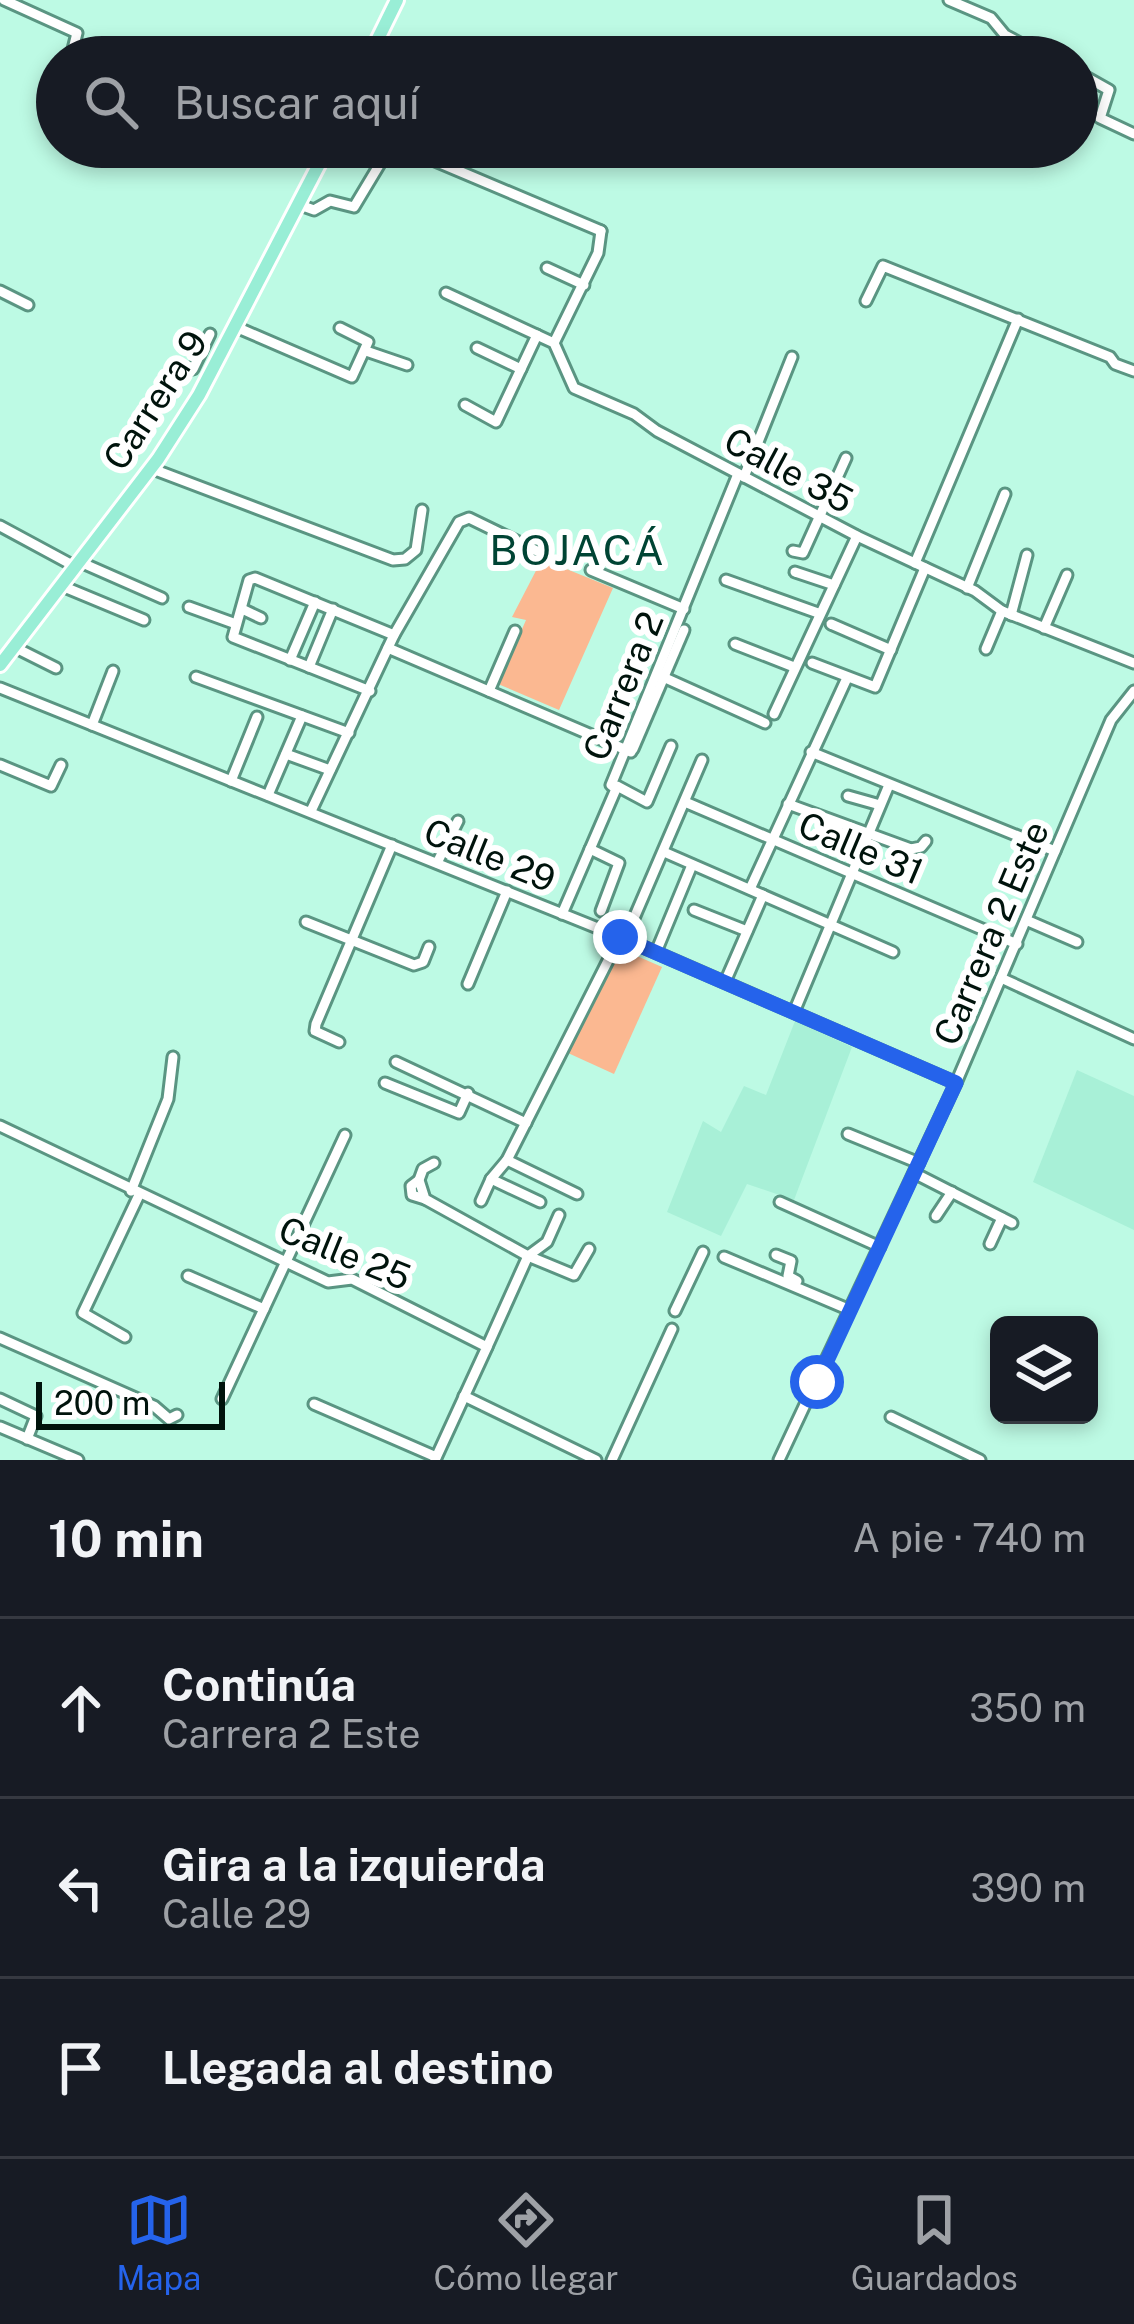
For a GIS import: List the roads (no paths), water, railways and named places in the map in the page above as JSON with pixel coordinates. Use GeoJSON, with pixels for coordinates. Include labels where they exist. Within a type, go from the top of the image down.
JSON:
{"type":"FeatureCollection","features":[{"type":"Feature","properties":{"kind":"main road"},"geometry":{"type":"LineString","coordinates":[[379,36],[397,0]]}},
{"type":"Feature","properties":{"kind":"main road","name":"Carrera 9"},"geometry":{"type":"LineString","coordinates":[[0,665],[78,564],[120,500],[150,469],[218,338],[236,328],[318,168]]}},
{"type":"Feature","properties":{"kind":"street"},"geometry":{"type":"LineString","coordinates":[[4,0],[78,36]]}},
{"type":"Feature","properties":{"kind":"street"},"geometry":{"type":"LineString","coordinates":[[949,0],[991,18],[1007,36]]}},
{"type":"Feature","properties":{"kind":"street"},"geometry":{"type":"LineString","coordinates":[[1098,84],[1109,90],[1100,118],[1134,134]]}},
{"type":"Feature","properties":{"kind":"street"},"geometry":{"type":"LineString","coordinates":[[300,205],[314,209],[329,201],[354,207],[377,168]]}},
{"type":"Feature","properties":{"kind":"street"},"geometry":{"type":"LineString","coordinates":[[446,293],[554,343],[606,230],[546,200],[459,168]]}},
{"type":"Feature","properties":{"kind":"street"},"geometry":{"type":"LineString","coordinates":[[866,301],[878,268],[883,266],[1134,371]]}},
{"type":"Feature","properties":{"kind":"street"},"geometry":{"type":"LineString","coordinates":[[548,268],[584,285]]}},
{"type":"Feature","properties":{"kind":"street"},"geometry":{"type":"LineString","coordinates":[[0,291],[28,305]]}},
{"type":"Feature","properties":{"kind":"street"},"geometry":{"type":"LineString","coordinates":[[812,663],[875,687],[1018,320]]}},
{"type":"Feature","properties":{"kind":"street"},"geometry":{"type":"LineString","coordinates":[[236,328],[348,377],[355,374],[366,351],[364,337],[340,328]]}},
{"type":"Feature","properties":{"kind":"street"},"geometry":{"type":"LineString","coordinates":[[465,405],[496,422],[537,335]]}},
{"type":"Feature","properties":{"kind":"street"},"geometry":{"type":"LineString","coordinates":[[194,369],[218,338]]}},
{"type":"Feature","properties":{"kind":"street","name":"Calle 35"},"geometry":{"type":"LineString","coordinates":[[554,343],[574,388],[634,414],[741,476],[968,588],[1006,613],[1134,663]]}},
{"type":"Feature","properties":{"kind":"street"},"geometry":{"type":"LineString","coordinates":[[477,348],[521,369]]}},
{"type":"Feature","properties":{"kind":"street"},"geometry":{"type":"LineString","coordinates":[[366,351],[407,365]]}},
{"type":"Feature","properties":{"kind":"street","name":"Carrera 2"},"geometry":{"type":"LineString","coordinates":[[560,913],[792,357]]}},
{"type":"Feature","properties":{"kind":"street"},"geometry":{"type":"LineString","coordinates":[[793,551],[802,554],[846,458]]}},
{"type":"Feature","properties":{"kind":"street"},"geometry":{"type":"LineString","coordinates":[[150,469],[393,560],[405,559],[416,550],[422,510]]}},
{"type":"Feature","properties":{"kind":"street"},"geometry":{"type":"LineString","coordinates":[[968,588],[1005,494]]}},
{"type":"Feature","properties":{"kind":"street"},"geometry":{"type":"LineString","coordinates":[[311,811],[394,635],[463,518],[539,552]]}},
{"type":"Feature","properties":{"kind":"street"},"geometry":{"type":"LineString","coordinates":[[0,526],[162,598]]}},
{"type":"Feature","properties":{"kind":"street"},"geometry":{"type":"LineString","coordinates":[[774,714],[857,536]]}},
{"type":"Feature","properties":{"kind":"street"},"geometry":{"type":"LineString","coordinates":[[986,649],[1006,613],[1027,555]]}},
{"type":"Feature","properties":{"kind":"street"},"geometry":{"type":"LineString","coordinates":[[591,570],[684,609]]}},
{"type":"Feature","properties":{"kind":"street"},"geometry":{"type":"LineString","coordinates":[[795,572],[834,585]]}},
{"type":"Feature","properties":{"kind":"street"},"geometry":{"type":"LineString","coordinates":[[1043,628],[1067,575]]}},
{"type":"Feature","properties":{"kind":"street"},"geometry":{"type":"LineString","coordinates":[[370,691],[232,636],[251,579],[394,635]]}},
{"type":"Feature","properties":{"kind":"street"},"geometry":{"type":"LineString","coordinates":[[726,580],[818,613]]}},
{"type":"Feature","properties":{"kind":"street"},"geometry":{"type":"LineString","coordinates":[[62,586],[144,620]]}},
{"type":"Feature","properties":{"kind":"street"},"geometry":{"type":"LineString","coordinates":[[290,660],[315,602]]}},
{"type":"Feature","properties":{"kind":"street"},"geometry":{"type":"LineString","coordinates":[[189,607],[236,624]]}},
{"type":"Feature","properties":{"kind":"street"},"geometry":{"type":"LineString","coordinates":[[242,609],[261,618]]}},
{"type":"Feature","properties":{"kind":"street"},"geometry":{"type":"LineString","coordinates":[[309,667],[333,609]]}},
{"type":"Feature","properties":{"kind":"street"},"geometry":{"type":"LineString","coordinates":[[831,623],[891,650]]}},
{"type":"Feature","properties":{"kind":"street"},"geometry":{"type":"LineString","coordinates":[[649,702],[684,630]]}},
{"type":"Feature","properties":{"kind":"street"},"geometry":{"type":"LineString","coordinates":[[489,691],[515,631]]}},
{"type":"Feature","properties":{"kind":"street"},"geometry":{"type":"LineString","coordinates":[[735,644],[794,668]]}},
{"type":"Feature","properties":{"kind":"street"},"geometry":{"type":"LineString","coordinates":[[14,647],[56,668]]}},
{"type":"Feature","properties":{"kind":"street"},"geometry":{"type":"LineString","coordinates":[[388,648],[629,752]]}},
{"type":"Feature","properties":{"kind":"street"},"geometry":{"type":"LineString","coordinates":[[92,725],[113,671]]}},
{"type":"Feature","properties":{"kind":"street"},"geometry":{"type":"LineString","coordinates":[[196,677],[349,733]]}},
{"type":"Feature","properties":{"kind":"street"},"geometry":{"type":"LineString","coordinates":[[663,677],[765,723]]}},
{"type":"Feature","properties":{"kind":"street"},"geometry":{"type":"LineString","coordinates":[[750,890],[847,678]]}},
{"type":"Feature","properties":{"kind":"street","name":"Calle 29"},"geometry":{"type":"LineString","coordinates":[[0,688],[656,952],[956,1083]]}},
{"type":"Feature","properties":{"kind":"street","name":"Carrera 2 Este"},"geometry":{"type":"LineString","coordinates":[[779,1460],[956,1083],[1111,721],[1134,691]]}},
{"type":"Feature","properties":{"kind":"street"},"geometry":{"type":"LineString","coordinates":[[268,795],[302,716]]}},
{"type":"Feature","properties":{"kind":"street"},"geometry":{"type":"LineString","coordinates":[[231,781],[257,717]]}},
{"type":"Feature","properties":{"kind":"street"},"geometry":{"type":"LineString","coordinates":[[614,787],[647,802],[671,746]]}},
{"type":"Feature","properties":{"kind":"street"},"geometry":{"type":"LineString","coordinates":[[811,752],[1055,851]]}},
{"type":"Feature","properties":{"kind":"street"},"geometry":{"type":"LineString","coordinates":[[286,754],[330,770]]}},
{"type":"Feature","properties":{"kind":"street"},"geometry":{"type":"LineString","coordinates":[[482,1201],[622,938],[702,760]]}},
{"type":"Feature","properties":{"kind":"street"},"geometry":{"type":"LineString","coordinates":[[0,765],[51,786],[61,766]]}},
{"type":"Feature","properties":{"kind":"street"},"geometry":{"type":"LineString","coordinates":[[794,1012],[889,785]]}},
{"type":"Feature","properties":{"kind":"street","name":"Carrera 2"},"geometry":{"type":"LineString","coordinates":[[560,913],[614,787]]}},
{"type":"Feature","properties":{"kind":"street"},"geometry":{"type":"LineString","coordinates":[[848,796],[880,805]]}},
{"type":"Feature","properties":{"kind":"street","name":"Calle 31"},"geometry":{"type":"LineString","coordinates":[[685,802],[1017,944]]}},
{"type":"Feature","properties":{"kind":"street"},"geometry":{"type":"LineString","coordinates":[[788,804],[911,849],[926,841]]}},
{"type":"Feature","properties":{"kind":"street"},"geometry":{"type":"LineString","coordinates":[[437,862],[458,821]]}},
{"type":"Feature","properties":{"kind":"street"},"geometry":{"type":"LineString","coordinates":[[339,1042],[316,1031],[316,1024],[392,845]]}},
{"type":"Feature","properties":{"kind":"street"},"geometry":{"type":"LineString","coordinates":[[590,849],[620,863],[601,911]]}},
{"type":"Feature","properties":{"kind":"street"},"geometry":{"type":"LineString","coordinates":[[664,852],[893,952]]}},
{"type":"Feature","properties":{"kind":"street"},"geometry":{"type":"LineString","coordinates":[[656,952],[692,865]]}},
{"type":"Feature","properties":{"kind":"street"},"geometry":{"type":"LineString","coordinates":[[468,984],[506,891]]}},
{"type":"Feature","properties":{"kind":"street"},"geometry":{"type":"LineString","coordinates":[[725,982],[763,895]]}},
{"type":"Feature","properties":{"kind":"street"},"geometry":{"type":"LineString","coordinates":[[694,910],[747,931]]}},
{"type":"Feature","properties":{"kind":"street"},"geometry":{"type":"LineString","coordinates":[[1026,920],[1077,943]]}},
{"type":"Feature","properties":{"kind":"street"},"geometry":{"type":"LineString","coordinates":[[306,922],[419,965],[429,947]]}},
{"type":"Feature","properties":{"kind":"street"},"geometry":{"type":"LineString","coordinates":[[1000,978],[1134,1039]]}},
{"type":"Feature","properties":{"kind":"street"},"geometry":{"type":"LineString","coordinates":[[124,1337],[83,1313],[135,1193],[168,1099],[173,1057]]}},
{"type":"Feature","properties":{"kind":"street"},"geometry":{"type":"LineString","coordinates":[[396,1062],[526,1123]]}},
{"type":"Feature","properties":{"kind":"street"},"geometry":{"type":"LineString","coordinates":[[385,1083],[461,1112],[468,1094]]}},
{"type":"Feature","properties":{"kind":"street","name":"Calle 25"},"geometry":{"type":"LineString","coordinates":[[0,1126],[328,1282],[352,1279],[487,1347]]}},
{"type":"Feature","properties":{"kind":"street"},"geometry":{"type":"LineString","coordinates":[[848,1134],[1007,1220],[990,1244]]}},
{"type":"Feature","properties":{"kind":"street"},"geometry":{"type":"LineString","coordinates":[[222,1400],[345,1136]]}},
{"type":"Feature","properties":{"kind":"street"},"geometry":{"type":"LineString","coordinates":[[507,1160],[577,1194]]}},
{"type":"Feature","properties":{"kind":"street"},"geometry":{"type":"LineString","coordinates":[[434,1163],[423,1169],[410,1191],[416,1198],[574,1275],[589,1249]]}},
{"type":"Feature","properties":{"kind":"street"},"geometry":{"type":"LineString","coordinates":[[491,1178],[540,1202]]}},
{"type":"Feature","properties":{"kind":"street"},"geometry":{"type":"LineString","coordinates":[[936,1216],[952,1192]]}},
{"type":"Feature","properties":{"kind":"street"},"geometry":{"type":"LineString","coordinates":[[780,1202],[880,1246]]}},
{"type":"Feature","properties":{"kind":"street"},"geometry":{"type":"LineString","coordinates":[[314,1404],[435,1458],[528,1256],[547,1241],[559,1215]]}},
{"type":"Feature","properties":{"kind":"street"},"geometry":{"type":"LineString","coordinates":[[675,1311],[703,1252]]}},
{"type":"Feature","properties":{"kind":"street"},"geometry":{"type":"LineString","coordinates":[[776,1255],[792,1262],[788,1275],[792,1278],[851,1308]]}},
{"type":"Feature","properties":{"kind":"street"},"geometry":{"type":"LineString","coordinates":[[724,1257],[851,1308]]}},
{"type":"Feature","properties":{"kind":"street"},"geometry":{"type":"LineString","coordinates":[[188,1276],[264,1309]]}},
{"type":"Feature","properties":{"kind":"street"},"geometry":{"type":"LineString","coordinates":[[612,1460],[672,1329]]}},
{"type":"Feature","properties":{"kind":"street"},"geometry":{"type":"LineString","coordinates":[[0,1338],[154,1406],[169,1419],[177,1415]]}},
{"type":"Feature","properties":{"kind":"street"},"geometry":{"type":"LineString","coordinates":[[464,1396],[596,1460]]}},
{"type":"Feature","properties":{"kind":"street"},"geometry":{"type":"LineString","coordinates":[[0,1399],[36,1416],[27,1439]]}},
{"type":"Feature","properties":{"kind":"street"},"geometry":{"type":"LineString","coordinates":[[892,1417],[980,1460]]}},
{"type":"Feature","properties":{"kind":"street"},"geometry":{"type":"LineString","coordinates":[[0,1427],[78,1460]]}},
{"type":"Feature","properties":{"kind":"district","name":"BOJACÁ"},"geometry":{"type":"Point","coordinates":[578,549]}}]}
